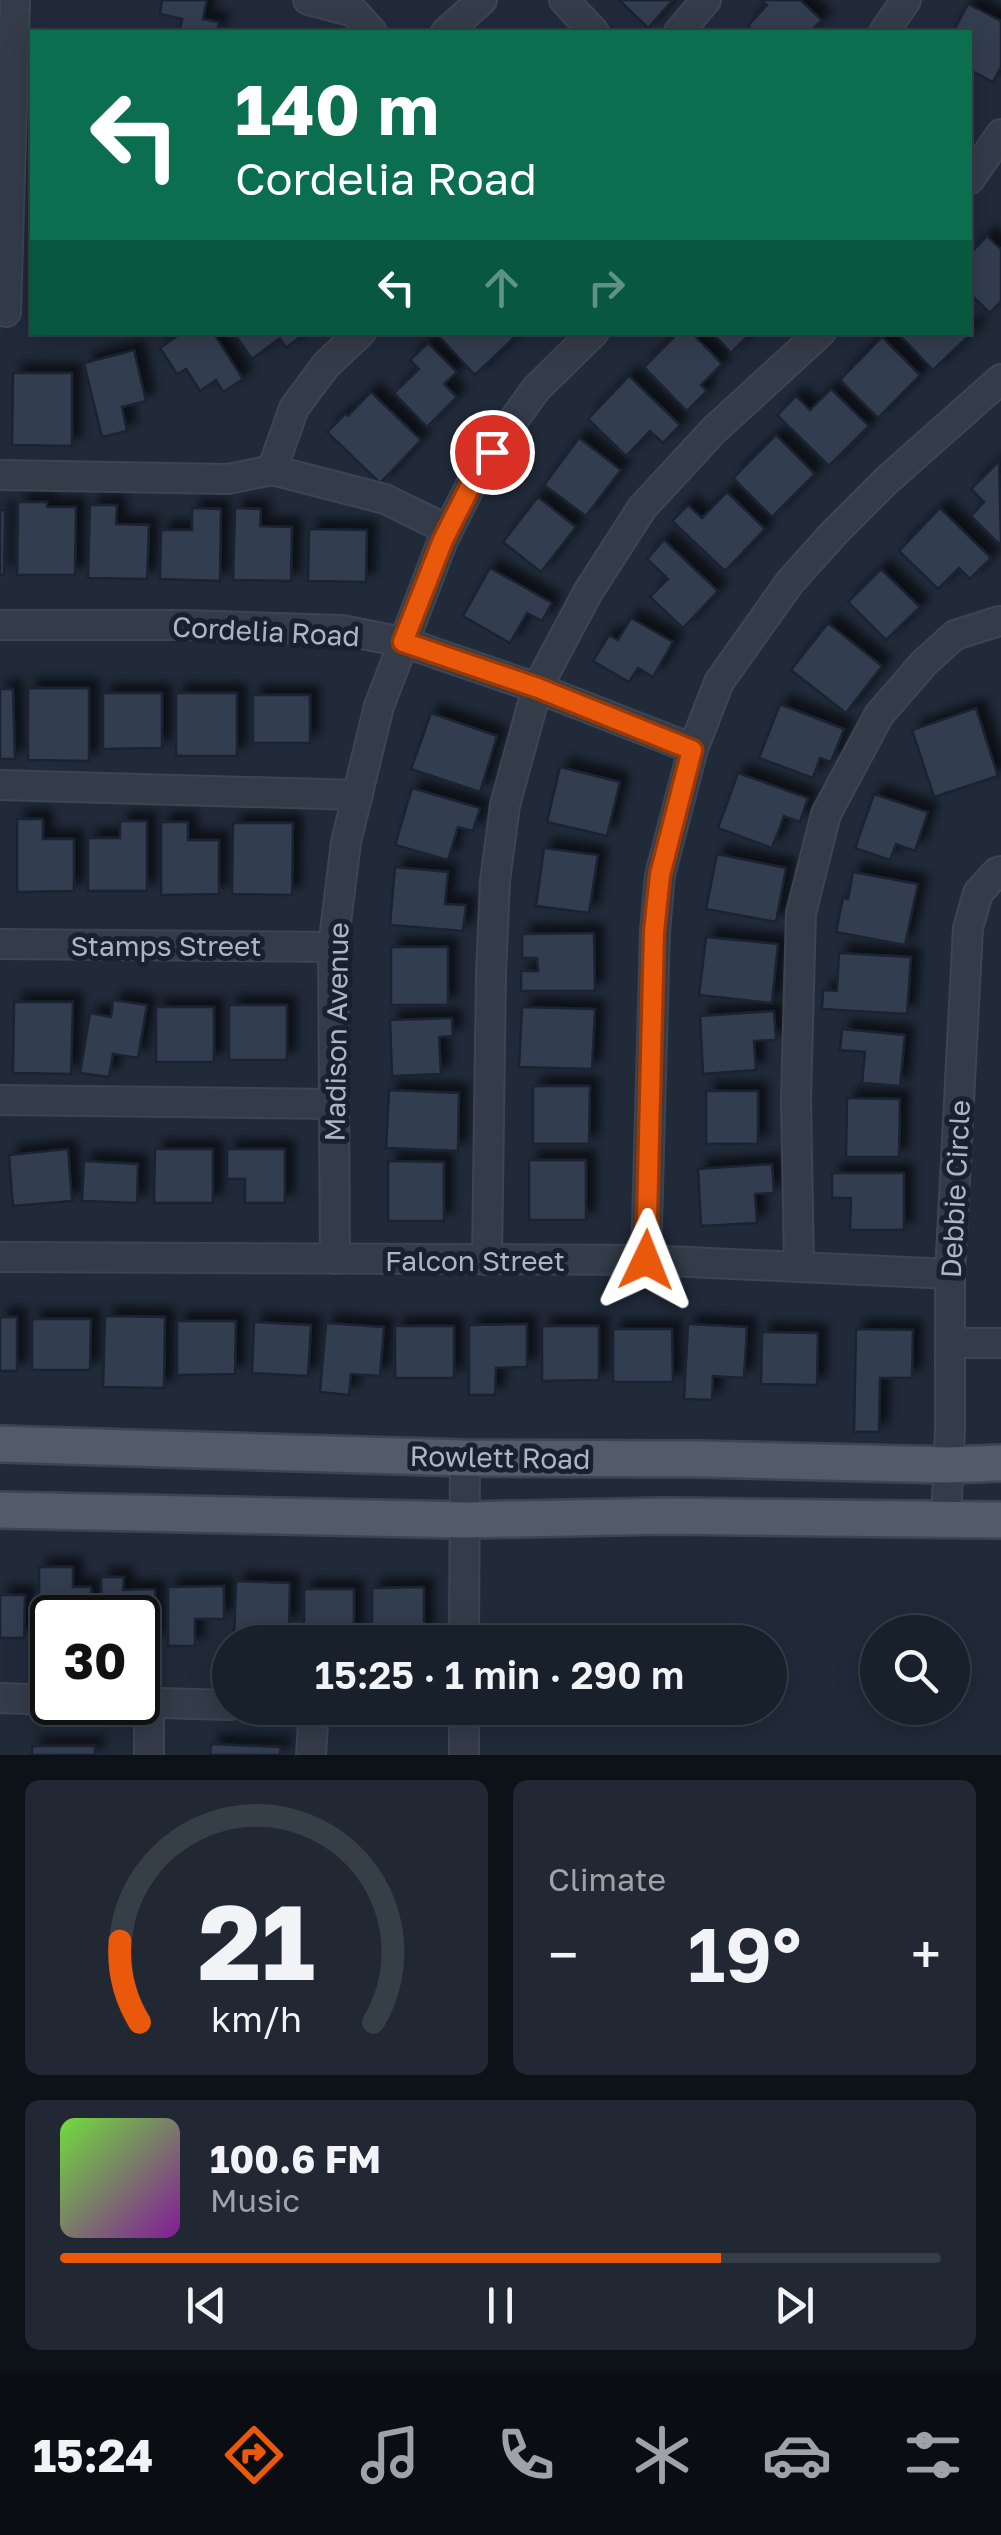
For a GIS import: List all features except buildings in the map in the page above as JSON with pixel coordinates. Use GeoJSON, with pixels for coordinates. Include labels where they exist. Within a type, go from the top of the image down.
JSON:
{"type":"FeatureCollection","features":[{"type":"Feature","properties":{"kind":"main road","name":"Rowlett Road"},"geometry":{"type":"LineString","coordinates":[[0,1444],[465,1458],[1001,1463]]}},
{"type":"Feature","properties":{"kind":"main road"},"geometry":{"type":"LineString","coordinates":[[0,1510],[465,1520],[666,1516],[1001,1520]]}},
{"type":"Feature","properties":{"kind":"street"},"geometry":{"type":"LineString","coordinates":[[13,311],[15,0]]}},
{"type":"Feature","properties":{"kind":"street"},"geometry":{"type":"LineString","coordinates":[[308,0],[354,12],[370,30]]}},
{"type":"Feature","properties":{"kind":"street"},"geometry":{"type":"LineString","coordinates":[[448,30],[482,0]]}},
{"type":"Feature","properties":{"kind":"street"},"geometry":{"type":"LineString","coordinates":[[564,0],[592,30]]}},
{"type":"Feature","properties":{"kind":"street"},"geometry":{"type":"LineString","coordinates":[[680,30],[706,0]]}},
{"type":"Feature","properties":{"kind":"street"},"geometry":{"type":"LineString","coordinates":[[885,30],[906,0]]}},
{"type":"Feature","properties":{"kind":"street"},"geometry":{"type":"LineString","coordinates":[[972,176],[1001,134]]}},
{"type":"Feature","properties":{"kind":"street"},"geometry":{"type":"LineString","coordinates":[[272,470],[294,408],[326,365],[359,335]]}},
{"type":"Feature","properties":{"kind":"street","name":"Madison Avenue"},"geometry":{"type":"LineString","coordinates":[[334,1259],[333,946],[346,842],[378,706],[448,530],[481,465],[536,388],[591,335]]}},
{"type":"Feature","properties":{"kind":"street"},"geometry":{"type":"LineString","coordinates":[[487,1260],[490,973],[495,881],[505,805],[538,688],[588,592],[642,508],[714,430],[818,335]]}},
{"type":"Feature","properties":{"kind":"street"},"geometry":{"type":"LineString","coordinates":[[646,1260],[654,932],[660,875],[692,750],[719,682],[790,582],[886,481],[1000,381]]}},
{"type":"Feature","properties":{"kind":"street"},"geometry":{"type":"LineString","coordinates":[[0,475],[228,479],[272,470],[385,499],[448,530]]}},
{"type":"Feature","properties":{"kind":"street"},"geometry":{"type":"LineString","coordinates":[[799,1267],[796,1099],[801,914],[826,814],[879,715],[924,664],[955,635],[1000,619]]}},
{"type":"Feature","properties":{"kind":"street","name":"Cordelia Road"},"geometry":{"type":"LineString","coordinates":[[0,626],[185,625],[342,630],[403,642],[538,688],[692,750]]}},
{"type":"Feature","properties":{"kind":"street"},"geometry":{"type":"LineString","coordinates":[[0,785],[358,795]]}},
{"type":"Feature","properties":{"kind":"street","name":"Debbie Circle"},"geometry":{"type":"LineString","coordinates":[[946,1520],[950,1274],[968,928],[978,893],[1001,871]]}},
{"type":"Feature","properties":{"kind":"street","name":"Stamps Street"},"geometry":{"type":"LineString","coordinates":[[0,944],[333,946]]}},
{"type":"Feature","properties":{"kind":"street"},"geometry":{"type":"LineString","coordinates":[[0,1100],[334,1104]]}},
{"type":"Feature","properties":{"kind":"street","name":"Falcon Street"},"geometry":{"type":"LineString","coordinates":[[0,1257],[646,1260],[950,1274]]}},
{"type":"Feature","properties":{"kind":"street"},"geometry":{"type":"LineString","coordinates":[[950,1343],[1001,1343]]}},
{"type":"Feature","properties":{"kind":"street"},"geometry":{"type":"LineString","coordinates":[[464,1625],[465,1458]]}},
{"type":"Feature","properties":{"kind":"street"},"geometry":{"type":"LineString","coordinates":[[0,1698],[30,1699]]}},
{"type":"Feature","properties":{"kind":"street"},"geometry":{"type":"LineString","coordinates":[[160,1703],[212,1705]]}},
{"type":"Feature","properties":{"kind":"street"},"geometry":{"type":"LineString","coordinates":[[142,1725],[149,1755]]}},
{"type":"Feature","properties":{"kind":"street"},"geometry":{"type":"LineString","coordinates":[[311,1755],[313,1725]]}},
{"type":"Feature","properties":{"kind":"street"},"geometry":{"type":"LineString","coordinates":[[464,1725],[464,1755]]}},
{"type":"Feature","properties":{"kind":"route"},"geometry":{"type":"LineString","coordinates":[[492,452],[481,465],[443,540],[403,642],[538,688],[692,750],[660,875],[654,932],[646,1260]]}}]}
